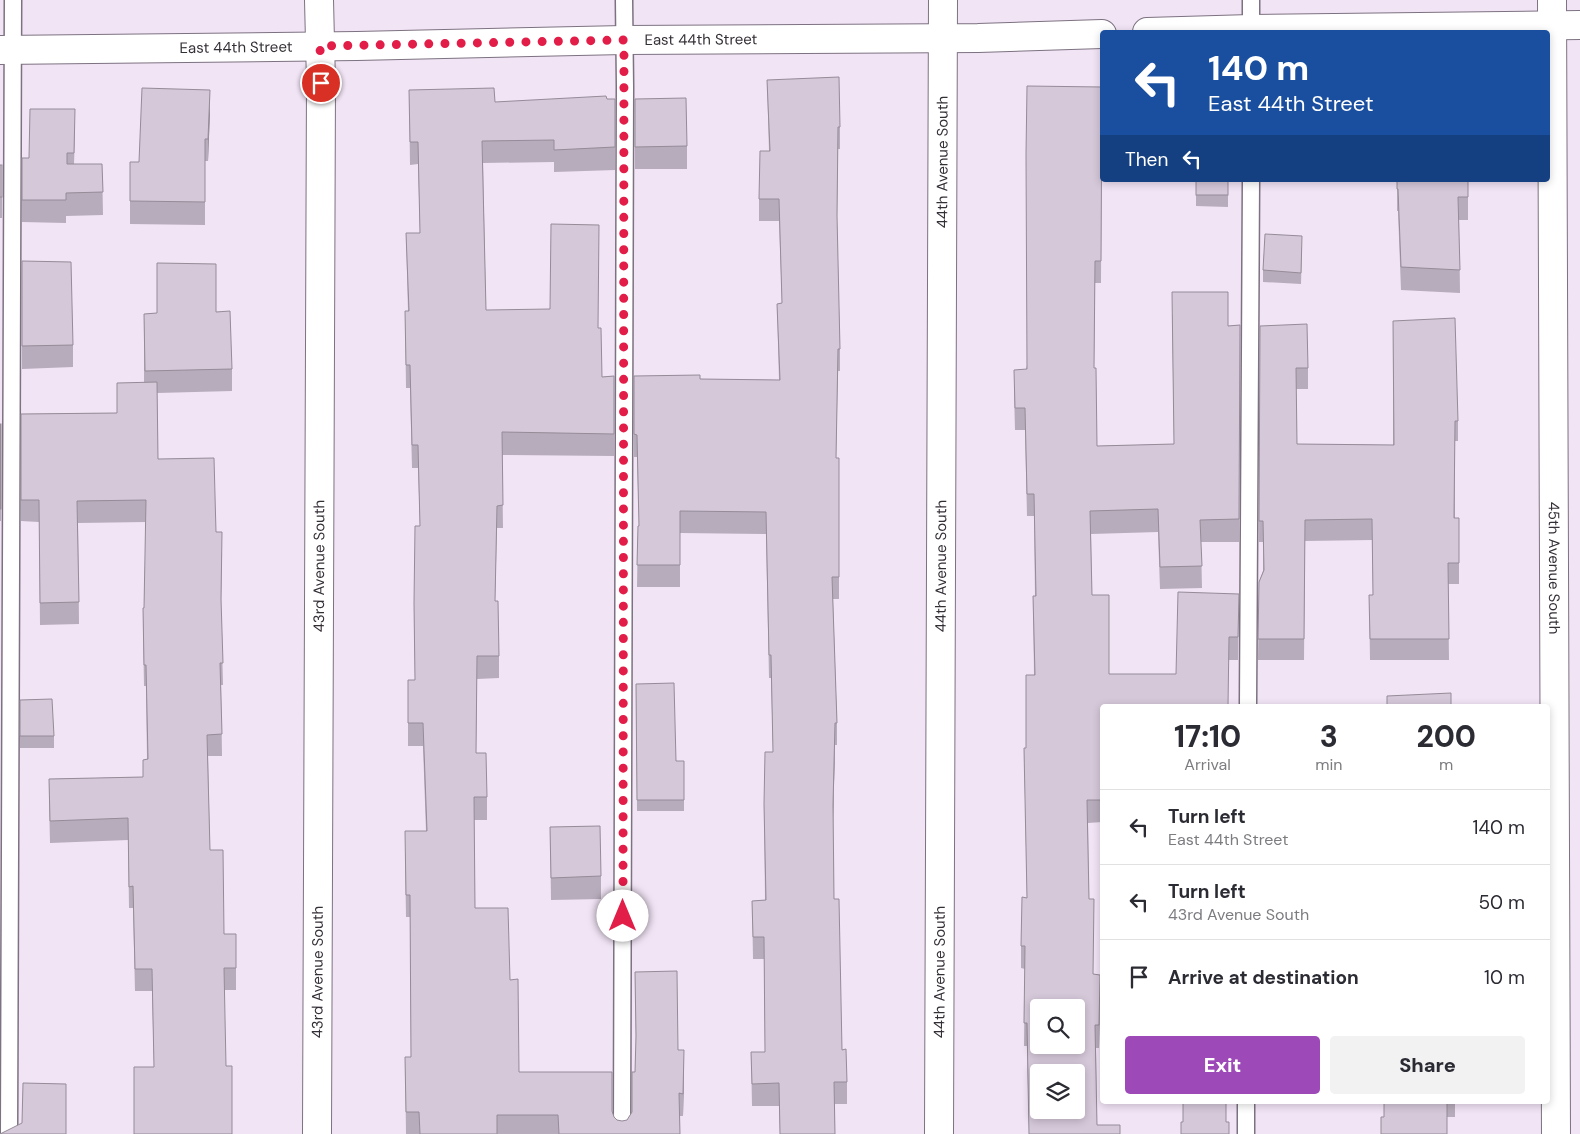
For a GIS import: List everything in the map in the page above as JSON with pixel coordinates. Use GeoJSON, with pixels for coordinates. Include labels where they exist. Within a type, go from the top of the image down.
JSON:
{"type":"FeatureCollection","features":[{"type":"Feature","properties":{"kind":"street","name":"43rd Avenue South"},"geometry":{"type":"LineString","coordinates":[[317,1134],[319,0]]}},
{"type":"Feature","properties":{"kind":"street","name":"44th Avenue South"},"geometry":{"type":"LineString","coordinates":[[939,1134],[943,0]]}},
{"type":"Feature","properties":{"kind":"street"},"geometry":{"type":"LineString","coordinates":[[1268,30],[1552,13],[1580,25]]}},
{"type":"Feature","properties":{"kind":"street","name":"45th Avenue South"},"geometry":{"type":"LineString","coordinates":[[1552,13],[1556,1134]]}},
{"type":"Feature","properties":{"kind":"street","name":"East 44th Street"},"geometry":{"type":"LineString","coordinates":[[6,50],[624,40],[978,38],[1100,34]]}},
{"type":"Feature","properties":{"kind":"lane"},"geometry":{"type":"LineString","coordinates":[[9,1134],[6,50],[13,0]]}},
{"type":"Feature","properties":{"kind":"lane"},"geometry":{"type":"LineString","coordinates":[[622,1134],[624,0]]}},
{"type":"Feature","properties":{"kind":"lane"},"geometry":{"type":"LineString","coordinates":[[1251,0],[1251,30]]}},
{"type":"Feature","properties":{"kind":"lane"},"geometry":{"type":"LineString","coordinates":[[1248,704],[1251,182]]}},
{"type":"Feature","properties":{"kind":"lane"},"geometry":{"type":"LineString","coordinates":[[1246,1104],[1246,1134]]}},
{"type":"Feature","properties":{"kind":"building"},"geometry":{"type":"Polygon","coordinates":[[[839,77],[840,127],[838,127],[837,215],[840,349],[838,349],[836,458],[839,458],[839,577],[832,577],[837,723],[835,723],[833,805],[834,899],[839,899],[842,1050],[846,1049],[847,1082],[834,1082],[835,1134],[780,1134],[779,1083],[752,1084],[751,1052],[765,1052],[764,937],[753,937],[752,901],[766,900],[765,752],[773,752],[766,512],[680,511],[680,565],[637,565],[639,526],[637,435],[634,434],[634,376],[700,375],[700,379],[780,380],[777,304],[782,303],[779,199],[759,199],[760,151],[770,151],[767,80],[839,77]]]}},
{"type":"Feature","properties":{"kind":"building"},"geometry":{"type":"Polygon","coordinates":[[[1027,86],[1100,87],[1101,261],[1095,261],[1094,368],[1096,368],[1097,446],[1174,444],[1172,292],[1228,292],[1228,326],[1240,325],[1239,519],[1200,520],[1202,566],[1160,567],[1158,509],[1090,511],[1092,595],[1109,595],[1109,674],[1176,674],[1178,592],[1239,594],[1238,637],[1229,637],[1228,704],[1100,704],[1100,800],[1087,800],[1089,899],[1094,899],[1093,974],[1100,975],[1099,1025],[1095,1025],[1097,1125],[1120,1125],[1120,1134],[1029,1134],[1027,1023],[1024,1023],[1025,946],[1021,946],[1022,897],[1027,898],[1024,748],[1026,748],[1026,675],[1035,675],[1033,596],[1036,596],[1034,494],[1027,494],[1025,408],[1015,408],[1014,370],[1027,369],[1027,86]]]}},
{"type":"Feature","properties":{"kind":"building"},"geometry":{"type":"Polygon","coordinates":[[[142,88],[210,90],[208,139],[205,139],[205,202],[130,201],[130,162],[139,162],[142,88]]]}},
{"type":"Feature","properties":{"kind":"building"},"geometry":{"type":"Polygon","coordinates":[[[494,88],[495,102],[606,96],[607,99],[615,99],[615,147],[554,150],[554,140],[482,141],[486,310],[550,309],[551,224],[599,225],[598,328],[601,328],[602,377],[614,376],[614,434],[502,432],[503,505],[497,506],[495,601],[498,601],[499,656],[477,656],[476,753],[486,753],[487,797],[474,797],[475,908],[508,908],[510,980],[518,979],[519,1072],[612,1072],[612,1111],[617,1120],[627,1120],[632,1112],[632,1072],[635,1072],[636,1036],[635,972],[677,971],[678,1050],[684,1050],[683,1094],[679,1093],[680,1134],[559,1134],[558,1115],[497,1115],[497,1134],[420,1134],[419,1112],[406,1112],[405,1057],[411,1057],[410,895],[406,895],[405,831],[427,831],[423,723],[408,723],[408,680],[415,680],[415,526],[420,526],[418,445],[412,445],[410,365],[406,365],[405,311],[409,311],[406,233],[420,233],[418,142],[410,142],[409,90],[494,88]]]}},
{"type":"Feature","properties":{"kind":"building"},"geometry":{"type":"Polygon","coordinates":[[[686,98],[687,146],[635,147],[635,99],[686,98]]]}},
{"type":"Feature","properties":{"kind":"building"},"geometry":{"type":"Polygon","coordinates":[[[30,109],[75,109],[74,153],[67,153],[67,164],[102,164],[103,192],[66,193],[66,200],[22,200],[22,158],[29,158],[30,109]]]}},
{"type":"Feature","properties":{"kind":"building"},"geometry":{"type":"Polygon","coordinates":[[[0,165],[2,165],[2,197],[0,197],[0,165]]]}},
{"type":"Feature","properties":{"kind":"building"},"geometry":{"type":"Polygon","coordinates":[[[1196,182],[1228,182],[1228,195],[1196,195],[1196,182]]]}},
{"type":"Feature","properties":{"kind":"building"},"geometry":{"type":"Polygon","coordinates":[[[1397,182],[1468,182],[1468,197],[1458,197],[1460,270],[1401,267],[1397,182]]]}},
{"type":"Feature","properties":{"kind":"building"},"geometry":{"type":"Polygon","coordinates":[[[1265,234],[1302,236],[1301,273],[1263,270],[1265,234]]]}},
{"type":"Feature","properties":{"kind":"building"},"geometry":{"type":"Polygon","coordinates":[[[22,261],[71,262],[73,345],[22,346],[22,261]]]}},
{"type":"Feature","properties":{"kind":"building"},"geometry":{"type":"Polygon","coordinates":[[[157,263],[216,264],[216,312],[230,311],[232,369],[145,371],[144,314],[157,313],[157,263]]]}},
{"type":"Feature","properties":{"kind":"building"},"geometry":{"type":"Polygon","coordinates":[[[1455,318],[1458,421],[1455,421],[1454,518],[1459,518],[1459,563],[1448,563],[1449,639],[1370,639],[1369,595],[1373,595],[1372,519],[1305,520],[1304,639],[1258,639],[1259,582],[1264,570],[1263,521],[1259,521],[1260,326],[1307,324],[1308,368],[1296,368],[1297,444],[1394,445],[1393,321],[1455,318]]]}},
{"type":"Feature","properties":{"kind":"building"},"geometry":{"type":"Polygon","coordinates":[[[157,382],[158,459],[214,458],[216,532],[222,532],[221,599],[223,663],[220,663],[222,734],[207,735],[210,850],[223,850],[224,934],[236,934],[236,968],[224,968],[226,1066],[232,1066],[232,1134],[134,1134],[134,1067],[154,1067],[152,969],[135,969],[133,886],[129,887],[128,818],[50,821],[49,779],[143,777],[143,760],[148,759],[143,608],[146,500],[77,501],[79,602],[40,603],[39,500],[21,500],[21,414],[117,413],[117,383],[157,382]]]}},
{"type":"Feature","properties":{"kind":"building"},"geometry":{"type":"Polygon","coordinates":[[[1,424],[1,509],[0,509],[1,424]]]}},
{"type":"Feature","properties":{"kind":"building"},"geometry":{"type":"Polygon","coordinates":[[[674,683],[676,761],[684,761],[684,800],[637,800],[636,684],[674,683]]]}},
{"type":"Feature","properties":{"kind":"building"},"geometry":{"type":"Polygon","coordinates":[[[1451,693],[1451,704],[1387,704],[1387,696],[1451,693]]]}},
{"type":"Feature","properties":{"kind":"building"},"geometry":{"type":"Polygon","coordinates":[[[52,699],[54,736],[20,736],[20,700],[52,699]]]}},
{"type":"Feature","properties":{"kind":"building"},"geometry":{"type":"Polygon","coordinates":[[[600,826],[601,876],[551,878],[550,827],[600,826]]]}},
{"type":"Feature","properties":{"kind":"building"},"geometry":{"type":"Polygon","coordinates":[[[23,1083],[66,1084],[66,1134],[0,1134],[22,1123],[23,1083]]]}},
{"type":"Feature","properties":{"kind":"building"},"geometry":{"type":"Polygon","coordinates":[[[1183,1104],[1226,1104],[1226,1122],[1229,1122],[1229,1134],[1181,1134],[1181,1122],[1183,1122],[1183,1104]]]}},
{"type":"Feature","properties":{"kind":"building"},"geometry":{"type":"Polygon","coordinates":[[[1384,1104],[1447,1104],[1447,1134],[1381,1134],[1381,1117],[1384,1117],[1384,1104]]]}},
{"type":"Feature","properties":{"kind":"route"},"geometry":{"type":"LineString","coordinates":[[321,83],[320,46],[624,40],[623,916]]}}]}
